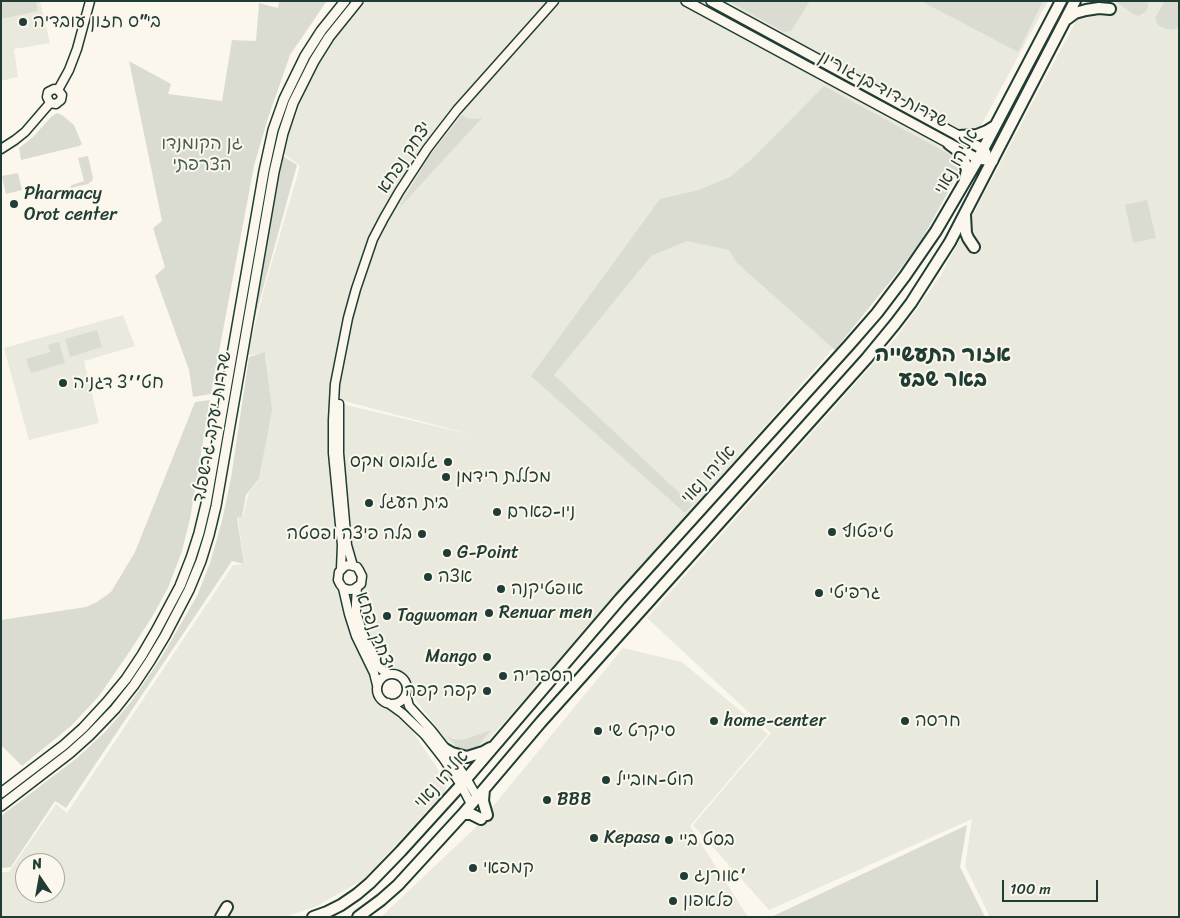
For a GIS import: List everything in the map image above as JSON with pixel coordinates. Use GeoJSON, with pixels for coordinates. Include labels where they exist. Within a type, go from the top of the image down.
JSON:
{"type":"FeatureCollection","features":[{"type":"Feature","properties":{"kind":"highway","name":"אליהו נאוי"},"geometry":{"type":"LineString","coordinates":[[313,917],[341,904],[370,883],[464,782],[620,599],[877,313],[936,231],[978,159],[1061,1]]}},
{"type":"Feature","properties":{"kind":"highway","name":"אליהו נאוי"},"geometry":{"type":"LineString","coordinates":[[358,917],[398,885],[463,814],[541,722],[632,622],[895,324],[950,242],[1075,1]]}},
{"type":"Feature","properties":{"kind":"highway"},"geometry":{"type":"LineString","coordinates":[[1065,22],[1072,16],[1086,10],[1111,4]]}},
{"type":"Feature","properties":{"kind":"highway"},"geometry":{"type":"LineString","coordinates":[[959,136],[977,135],[996,125]]}},
{"type":"Feature","properties":{"kind":"highway"},"geometry":{"type":"LineString","coordinates":[[950,144],[964,160],[967,170],[965,180]]}},
{"type":"Feature","properties":{"kind":"highway"},"geometry":{"type":"LineString","coordinates":[[966,211],[966,232],[974,247]]}},
{"type":"Feature","properties":{"kind":"highway"},"geometry":{"type":"LineString","coordinates":[[446,749],[452,753],[467,757],[484,752],[495,745]]}},
{"type":"Feature","properties":{"kind":"highway"},"geometry":{"type":"LineString","coordinates":[[463,814],[484,817],[484,788]]}},
{"type":"Feature","properties":{"kind":"highway"},"geometry":{"type":"LineString","coordinates":[[220,917],[227,907],[232,917]]}},
{"type":"Feature","properties":{"kind":"main road","name":"שדרות יעקב גרשפלד"},"geometry":{"type":"LineString","coordinates":[[1,793],[64,745],[107,702],[142,656],[180,586],[199,533],[206,504],[264,171],[273,130],[298,68],[321,31],[345,1]]}},
{"type":"Feature","properties":{"kind":"main road","name":"שדרות יעקב גרשפלד"},"geometry":{"type":"LineString","coordinates":[[1,806],[70,753],[115,709],[150,661],[189,590],[206,544],[216,506],[274,172],[283,133],[293,102],[314,61],[329,37],[358,1]]}},
{"type":"Feature","properties":{"kind":"main road","name":"שדרות דוד בן גוריון"},"geometry":{"type":"LineString","coordinates":[[686,1],[978,159],[993,161]]}},
{"type":"Feature","properties":{"kind":"main road","name":"שדרות דוד בן גוריון"},"geometry":{"type":"LineString","coordinates":[[711,1],[983,149],[993,161]]}},
{"type":"Feature","properties":{"kind":"street"},"geometry":{"type":"LineString","coordinates":[[1,149],[25,132],[50,103],[47,97],[48,92],[54,89],[58,90],[70,70],[90,1]]}},
{"type":"Feature","properties":{"kind":"street","name":"יצחק נפחא"},"geometry":{"type":"LineString","coordinates":[[341,569],[342,546],[333,453],[335,384],[348,318],[373,239],[399,192],[427,149],[457,110],[554,1]]}},
{"type":"Feature","properties":{"kind":"street"},"geometry":{"type":"LineString","coordinates":[[1,144],[25,132]]}},
{"type":"Feature","properties":{"kind":"street","name":"יצחק נפחא"},"geometry":{"type":"LineString","coordinates":[[339,362],[339,453],[347,545],[353,566]]}},
{"type":"Feature","properties":{"kind":"street"},"geometry":{"type":"LineString","coordinates":[[349,565],[353,566],[359,570],[362,576],[361,584],[357,588],[350,590],[343,588],[338,582],[338,577],[341,569],[349,565]]}},
{"type":"Feature","properties":{"kind":"street","name":"יצחק נפחא"},"geometry":{"type":"LineString","coordinates":[[343,588],[356,636],[374,674],[377,685]]}},
{"type":"Feature","properties":{"kind":"street","name":"יצחק נפחא"},"geometry":{"type":"LineString","coordinates":[[357,588],[356,612],[363,634],[381,669],[388,674]]}},
{"type":"Feature","properties":{"kind":"street"},"geometry":{"type":"LineString","coordinates":[[464,782],[425,735],[402,712],[380,698],[377,685],[381,678],[388,674],[397,674],[404,679],[407,688],[407,701],[413,712],[446,749],[474,800]]}},
{"type":"Feature","properties":{"kind":"street"},"geometry":{"type":"LineString","coordinates":[[388,704],[394,704],[403,700],[406,695]]}},
{"type":"Feature","properties":{"kind":"shaded area","name":"בי\"ס חזון עובדיה"},"geometry":{"type":"Polygon","coordinates":[[[1,1],[40,1],[50,43],[14,49],[18,77],[1,81],[1,1]]]}},
{"type":"Feature","properties":{"kind":"shaded area"},"geometry":{"type":"Polygon","coordinates":[[[366,1],[1048,1],[978,131],[902,260],[857,321],[567,652],[480,749],[471,753],[453,749],[411,694],[403,675],[385,666],[371,637],[356,576],[343,449],[342,404],[477,436],[333,398],[329,438],[342,598],[371,675],[405,720],[445,780],[446,793],[436,801],[364,879],[317,906],[285,917],[1,917],[1,872],[9,872],[15,863],[15,903],[65,903],[65,853],[22,853],[56,804],[67,813],[233,565],[244,564],[238,518],[243,516],[249,492],[259,480],[271,408],[266,354],[247,355],[300,166],[282,152],[304,94],[320,62],[340,31],[366,1]]]}},
{"type":"Feature","properties":{"kind":"shaded area"},"geometry":{"type":"Polygon","coordinates":[[[1087,1],[1179,1],[1179,917],[990,917],[965,866],[972,819],[769,910],[693,825],[771,733],[647,618],[896,338],[941,275],[1087,1]]]}},
{"type":"Feature","properties":{"kind":"shaded area"},"geometry":{"type":"Polygon","coordinates":[[[123,315],[135,346],[84,361],[99,423],[29,440],[4,348],[123,315]]]}},
{"type":"Feature","properties":{"kind":"shaded area"},"geometry":{"type":"Polygon","coordinates":[[[623,648],[682,662],[768,734],[690,826],[748,917],[381,917],[476,827],[623,648]]]}},
{"type":"Feature","properties":{"kind":"green space"},"geometry":{"type":"Polygon","coordinates":[[[1,1],[36,1],[38,11],[1,19],[1,1]]]}},
{"type":"Feature","properties":{"kind":"green space","name":"גן הקומנדו הצרפתי"},"geometry":{"type":"Polygon","coordinates":[[[279,1],[327,1],[290,55],[268,118],[254,166],[211,394],[193,397],[189,370],[155,276],[165,267],[153,228],[162,221],[129,61],[171,84],[168,94],[222,101],[232,40],[256,41],[259,3],[278,8],[279,1]]]}},
{"type":"Feature","properties":{"kind":"green space"},"geometry":{"type":"Polygon","coordinates":[[[728,1],[810,1],[791,31],[784,32],[728,1]]]}},
{"type":"Feature","properties":{"kind":"green space"},"geometry":{"type":"Polygon","coordinates":[[[921,1],[1043,1],[1018,52],[921,1]]]}},
{"type":"Feature","properties":{"kind":"green space"},"geometry":{"type":"Polygon","coordinates":[[[1115,1],[1146,1],[1148,8],[1139,16],[1115,1]]]}},
{"type":"Feature","properties":{"kind":"green space"},"geometry":{"type":"Polygon","coordinates":[[[1165,1],[1179,1],[1179,27],[1173,30],[1158,25],[1155,18],[1165,1]]]}},
{"type":"Feature","properties":{"kind":"green space"},"geometry":{"type":"Polygon","coordinates":[[[824,86],[949,154],[956,162],[958,170],[953,183],[922,239],[835,350],[737,263],[729,250],[687,241],[651,256],[554,375],[692,505],[685,513],[531,376],[660,199],[699,190],[730,177],[753,158],[824,86]]]}},
{"type":"Feature","properties":{"kind":"green space"},"geometry":{"type":"Polygon","coordinates":[[[57,113],[74,125],[82,144],[21,160],[19,148],[57,113]]]}},
{"type":"Feature","properties":{"kind":"green space"},"geometry":{"type":"Polygon","coordinates":[[[462,115],[467,118],[482,118],[399,208],[428,158],[462,115]]]}},
{"type":"Feature","properties":{"kind":"green space"},"geometry":{"type":"Polygon","coordinates":[[[88,156],[92,181],[88,184],[71,188],[72,185],[84,181],[78,158],[88,156]]]}},
{"type":"Feature","properties":{"kind":"green space"},"geometry":{"type":"Polygon","coordinates":[[[283,156],[297,165],[251,332],[283,156]]]}},
{"type":"Feature","properties":{"kind":"green space"},"geometry":{"type":"Polygon","coordinates":[[[18,173],[22,190],[6,194],[2,176],[18,173]]]}},
{"type":"Feature","properties":{"kind":"green space"},"geometry":{"type":"Polygon","coordinates":[[[1147,200],[1156,238],[1133,243],[1125,205],[1147,200]]]}},
{"type":"Feature","properties":{"kind":"green space"},"geometry":{"type":"Polygon","coordinates":[[[97,330],[102,347],[70,357],[65,339],[97,330]]]}},
{"type":"Feature","properties":{"kind":"green space"},"geometry":{"type":"Polygon","coordinates":[[[59,342],[65,363],[31,373],[26,359],[50,352],[48,345],[59,342]]]}},
{"type":"Feature","properties":{"kind":"green space"},"geometry":{"type":"Polygon","coordinates":[[[265,352],[272,410],[259,479],[246,495],[242,517],[237,518],[244,564],[232,561],[66,808],[55,801],[20,853],[15,853],[15,861],[11,867],[1,868],[1,816],[77,758],[106,731],[131,702],[161,658],[197,596],[210,563],[222,521],[231,478],[249,357],[265,352]]]}},
{"type":"Feature","properties":{"kind":"green space"},"geometry":{"type":"Polygon","coordinates":[[[210,400],[190,519],[182,551],[168,588],[152,617],[99,696],[71,726],[22,766],[1,745],[1,620],[86,607],[111,592],[135,552],[195,402],[210,400]]]}},
{"type":"Feature","properties":{"kind":"green space"},"geometry":{"type":"Polygon","coordinates":[[[491,730],[478,746],[470,750],[457,747],[447,736],[463,740],[491,730]]]}},
{"type":"Feature","properties":{"kind":"green space"},"geometry":{"type":"Polygon","coordinates":[[[967,825],[960,867],[985,917],[771,917],[967,825]]]}},
{"type":"Feature","properties":{"kind":"place","name":"בי\"ס חזון עובדיה"},"geometry":{"type":"Point","coordinates":[23,22]}},
{"type":"Feature","properties":{"kind":"place","name":"Pharmacy Orot center"},"geometry":{"type":"Point","coordinates":[14,204]}},
{"type":"Feature","properties":{"kind":"place","name":"חט''צ דגניה"},"geometry":{"type":"Point","coordinates":[63,383]}},
{"type":"Feature","properties":{"kind":"place","name":"גלובוס מקס"},"geometry":{"type":"Point","coordinates":[448,462]}},
{"type":"Feature","properties":{"kind":"place","name":"מכללת רידמן"},"geometry":{"type":"Point","coordinates":[446,477]}},
{"type":"Feature","properties":{"kind":"place","name":"בית העגל"},"geometry":{"type":"Point","coordinates":[369,503]}},
{"type":"Feature","properties":{"kind":"place","name":"ניו-פארם"},"geometry":{"type":"Point","coordinates":[497,512]}},
{"type":"Feature","properties":{"kind":"place","name":"טיפטוף"},"geometry":{"type":"Point","coordinates":[832,532]}},
{"type":"Feature","properties":{"kind":"place","name":"בלה פיצה ופסטה"},"geometry":{"type":"Point","coordinates":[422,534]}},
{"type":"Feature","properties":{"kind":"place","name":"G-Point"},"geometry":{"type":"Point","coordinates":[447,553]}},
{"type":"Feature","properties":{"kind":"place","name":"אצה"},"geometry":{"type":"Point","coordinates":[428,577]}},
{"type":"Feature","properties":{"kind":"place","name":"אופטיקנה"},"geometry":{"type":"Point","coordinates":[501,589]}},
{"type":"Feature","properties":{"kind":"place","name":"גרפיטי"},"geometry":{"type":"Point","coordinates":[819,593]}},
{"type":"Feature","properties":{"kind":"place","name":"Renuar men"},"geometry":{"type":"Point","coordinates":[489,613]}},
{"type":"Feature","properties":{"kind":"place","name":"Tagwoman"},"geometry":{"type":"Point","coordinates":[387,616]}},
{"type":"Feature","properties":{"kind":"place","name":"Mango"},"geometry":{"type":"Point","coordinates":[487,657]}},
{"type":"Feature","properties":{"kind":"place","name":"הספריה"},"geometry":{"type":"Point","coordinates":[503,676]}},
{"type":"Feature","properties":{"kind":"place","name":"קפה קפה"},"geometry":{"type":"Point","coordinates":[487,691]}},
{"type":"Feature","properties":{"kind":"place","name":"home-center"},"geometry":{"type":"Point","coordinates":[714,721]}},
{"type":"Feature","properties":{"kind":"place","name":"חרסה"},"geometry":{"type":"Point","coordinates":[905,721]}},
{"type":"Feature","properties":{"kind":"place","name":"סיקרט שי"},"geometry":{"type":"Point","coordinates":[598,731]}},
{"type":"Feature","properties":{"kind":"place","name":"הוט-מובייל"},"geometry":{"type":"Point","coordinates":[606,780]}},
{"type":"Feature","properties":{"kind":"place","name":"BBB"},"geometry":{"type":"Point","coordinates":[547,800]}},
{"type":"Feature","properties":{"kind":"place","name":"Kepasa"},"geometry":{"type":"Point","coordinates":[594,838]}},
{"type":"Feature","properties":{"kind":"place","name":"בסט ביי"},"geometry":{"type":"Point","coordinates":[669,840]}},
{"type":"Feature","properties":{"kind":"place","name":"קמפאי"},"geometry":{"type":"Point","coordinates":[473,868]}},
{"type":"Feature","properties":{"kind":"place","name":"אורנג'"},"geometry":{"type":"Point","coordinates":[684,876]}},
{"type":"Feature","properties":{"kind":"place","name":"פלאפון"},"geometry":{"type":"Point","coordinates":[673,901]}},
{"type":"Feature","properties":{"kind":"district","name":"אזור התעשייה באר שבע"},"geometry":{"type":"Point","coordinates":[943,368]}}]}
